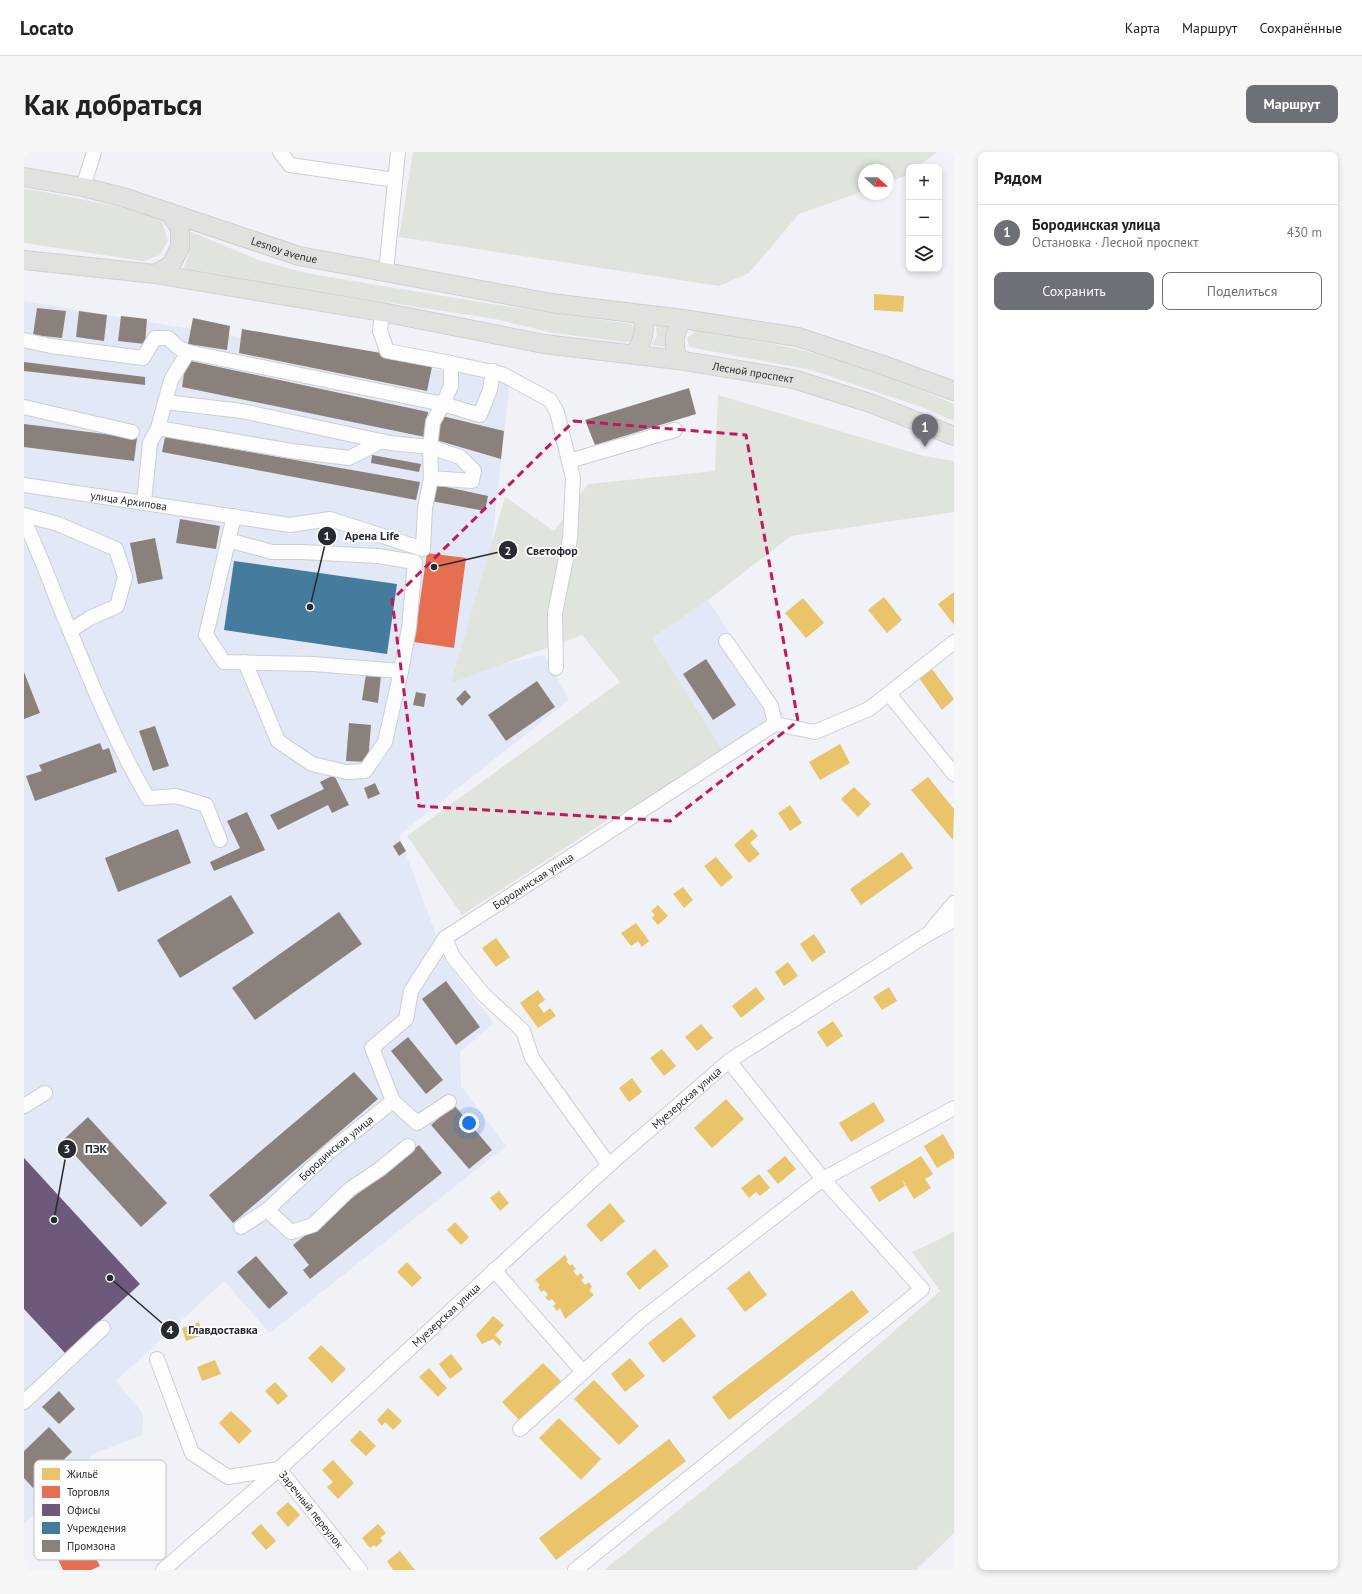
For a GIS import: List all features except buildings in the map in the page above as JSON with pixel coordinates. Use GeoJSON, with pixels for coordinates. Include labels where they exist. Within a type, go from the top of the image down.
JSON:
{"type":"FeatureCollection","features":[{"type":"Feature","properties":{"kind":"main road","name":"Lesnoy avenue"},"geometry":{"type":"LineString","coordinates":[[24,176],[83,187],[126,198],[299,256],[386,272]]}},
{"type":"Feature","properties":{"kind":"main road"},"geometry":{"type":"LineString","coordinates":[[155,274],[171,265],[180,248],[180,228],[169,212]]}},
{"type":"Feature","properties":{"kind":"main road"},"geometry":{"type":"LineString","coordinates":[[24,260],[155,274],[382,312]]}},
{"type":"Feature","properties":{"kind":"main road"},"geometry":{"type":"LineString","coordinates":[[386,272],[551,303],[683,319],[798,337],[884,365],[954,391]]}},
{"type":"Feature","properties":{"kind":"main road","name":"Лесной проспект"},"geometry":{"type":"LineString","coordinates":[[382,312],[544,344],[678,360],[793,378],[870,403],[954,436]]}},
{"type":"Feature","properties":{"kind":"main road"},"geometry":{"type":"LineString","coordinates":[[634,354],[642,342],[645,328],[642,314]]}},
{"type":"Feature","properties":{"kind":"main road"},"geometry":{"type":"LineString","coordinates":[[678,360],[674,345],[676,330],[683,319]]}},
{"type":"Feature","properties":{"kind":"street"},"geometry":{"type":"LineString","coordinates":[[83,187],[94,152]]}},
{"type":"Feature","properties":{"kind":"street"},"geometry":{"type":"LineString","coordinates":[[280,152],[290,165],[395,180]]}},
{"type":"Feature","properties":{"kind":"street"},"geometry":{"type":"LineString","coordinates":[[386,272],[398,152]]}},
{"type":"Feature","properties":{"kind":"street"},"geometry":{"type":"LineString","coordinates":[[382,312],[380,331],[386,351],[502,374],[550,400],[557,412],[573,478],[570,539],[555,613],[556,668]]}},
{"type":"Feature","properties":{"kind":"street"},"geometry":{"type":"LineString","coordinates":[[24,340],[51,346],[143,358],[155,338],[168,338],[178,348],[188,352],[443,404],[480,415],[490,390],[493,372]]}},
{"type":"Feature","properties":{"kind":"street"},"geometry":{"type":"LineString","coordinates":[[144,502],[150,443],[158,428],[171,380],[188,352]]}},
{"type":"Feature","properties":{"kind":"street"},"geometry":{"type":"LineString","coordinates":[[165,402],[242,411],[382,441],[430,447],[460,457],[474,471],[472,481],[431,478],[430,447],[433,422],[451,386],[451,363]]}},
{"type":"Feature","properties":{"kind":"street"},"geometry":{"type":"LineString","coordinates":[[24,407],[132,432]]}},
{"type":"Feature","properties":{"kind":"street"},"geometry":{"type":"LineString","coordinates":[[158,428],[292,452],[349,458],[382,441]]}},
{"type":"Feature","properties":{"kind":"street"},"geometry":{"type":"LineString","coordinates":[[569,461],[675,430]]}},
{"type":"Feature","properties":{"kind":"street","name":"улица Архипова"},"geometry":{"type":"LineString","coordinates":[[24,484],[290,526],[330,519],[423,549],[425,508],[431,478]]}},
{"type":"Feature","properties":{"kind":"street"},"geometry":{"type":"LineString","coordinates":[[24,514],[58,524],[116,549],[125,577],[117,606],[90,618],[70,631]]}},
{"type":"Feature","properties":{"kind":"street"},"geometry":{"type":"LineString","coordinates":[[234,516],[206,635],[224,662],[313,664],[401,671]]}},
{"type":"Feature","properties":{"kind":"street"},"geometry":{"type":"LineString","coordinates":[[24,522],[35,543],[70,631],[132,771],[148,798],[176,796],[206,805],[220,840]]}},
{"type":"Feature","properties":{"kind":"street"},"geometry":{"type":"LineString","coordinates":[[228,540],[272,552],[378,556],[415,562],[409,628],[385,742],[365,772],[346,772],[312,764],[278,741],[245,662]]}},
{"type":"Feature","properties":{"kind":"street"},"geometry":{"type":"LineString","coordinates":[[726,641],[771,706],[775,724],[815,732],[869,709],[954,642]]}},
{"type":"Feature","properties":{"kind":"street"},"geometry":{"type":"LineString","coordinates":[[889,694],[954,774]]}},
{"type":"Feature","properties":{"kind":"street","name":"Бородинская улица"},"geometry":{"type":"LineString","coordinates":[[241,1227],[267,1210],[329,1152],[393,1101],[372,1048],[406,1019],[411,991],[446,938],[775,724]]}},
{"type":"Feature","properties":{"kind":"street"},"geometry":{"type":"LineString","coordinates":[[928,934],[954,903]]}},
{"type":"Feature","properties":{"kind":"street"},"geometry":{"type":"LineString","coordinates":[[928,934],[954,920]]}},
{"type":"Feature","properties":{"kind":"street","name":"Муезерская улица"},"geometry":{"type":"LineString","coordinates":[[163,1570],[279,1469],[609,1165],[729,1061],[928,934]]}},
{"type":"Feature","properties":{"kind":"street"},"geometry":{"type":"LineString","coordinates":[[446,938],[453,956],[483,994],[523,1031],[532,1058],[609,1165]]}},
{"type":"Feature","properties":{"kind":"street"},"geometry":{"type":"LineString","coordinates":[[575,1570],[922,1289],[823,1179],[729,1061]]}},
{"type":"Feature","properties":{"kind":"street"},"geometry":{"type":"LineString","coordinates":[[24,1106],[45,1094]]}},
{"type":"Feature","properties":{"kind":"street"},"geometry":{"type":"LineString","coordinates":[[393,1101],[417,1123],[449,1102]]}},
{"type":"Feature","properties":{"kind":"street"},"geometry":{"type":"LineString","coordinates":[[520,1428],[642,1319],[823,1179],[954,1108]]}},
{"type":"Feature","properties":{"kind":"street"},"geometry":{"type":"LineString","coordinates":[[267,1210],[291,1232],[313,1224],[350,1189],[380,1169],[408,1146]]}},
{"type":"Feature","properties":{"kind":"street"},"geometry":{"type":"LineString","coordinates":[[494,1270],[583,1372]]}},
{"type":"Feature","properties":{"kind":"street"},"geometry":{"type":"LineString","coordinates":[[24,1402],[103,1328]]}},
{"type":"Feature","properties":{"kind":"street","name":"Заречный переулок"},"geometry":{"type":"LineString","coordinates":[[157,1359],[192,1453],[228,1476],[279,1469],[358,1569]]}},
{"type":"Feature","properties":{"kind":"highlighted area"},"geometry":{"type":"Polygon","coordinates":[[[574,421],[746,435],[798,721],[670,821],[419,806],[392,600],[574,421]]]}},
{"type":"Feature","properties":{"kind":"shaded area"},"geometry":{"type":"Polygon","coordinates":[[[413,152],[937,152],[922,164],[906,164],[906,175],[894,180],[894,164],[858,164],[858,193],[799,214],[749,273],[719,286],[399,237],[413,152]]]}},
{"type":"Feature","properties":{"kind":"shaded area"},"geometry":{"type":"Polygon","coordinates":[[[24,189],[150,213],[162,221],[168,241],[160,255],[143,261],[24,243],[24,189]]]}},
{"type":"Feature","properties":{"kind":"shaded area"},"geometry":{"type":"Polygon","coordinates":[[[189,231],[261,261],[311,274],[498,305],[632,324],[637,334],[636,341],[625,342],[553,333],[495,319],[182,271],[188,251],[189,231]]]}},
{"type":"Feature","properties":{"kind":"shaded area"},"geometry":{"type":"Polygon","coordinates":[[[24,301],[510,382],[491,549],[464,672],[544,655],[569,700],[399,835],[446,962],[494,1023],[460,1052],[461,1086],[506,1146],[270,1333],[224,1281],[116,1381],[143,1414],[142,1435],[93,1454],[87,1460],[34,1460],[34,1514],[24,1524],[24,301]]]}},
{"type":"Feature","properties":{"kind":"shaded area"},"geometry":{"type":"Polygon","coordinates":[[[656,325],[668,327],[665,338],[665,347],[651,345],[657,336],[656,325]]]}},
{"type":"Feature","properties":{"kind":"shaded area"},"geometry":{"type":"Polygon","coordinates":[[[696,331],[755,340],[799,349],[867,370],[920,389],[954,404],[954,421],[924,408],[811,370],[689,347],[687,338],[696,331]]]}},
{"type":"Feature","properties":{"kind":"shaded area"},"geometry":{"type":"Polygon","coordinates":[[[718,395],[924,456],[954,461],[954,512],[791,536],[708,600],[652,638],[722,749],[657,793],[603,823],[462,915],[407,836],[620,682],[582,635],[451,683],[505,497],[554,531],[588,484],[715,471],[718,395]]]}},
{"type":"Feature","properties":{"kind":"shaded area"},"geometry":{"type":"Polygon","coordinates":[[[708,600],[784,715],[722,749],[652,638],[708,600]]]}},
{"type":"Feature","properties":{"kind":"shaded area"},"geometry":{"type":"Polygon","coordinates":[[[954,1231],[954,1533],[916,1570],[604,1570],[814,1401],[940,1291],[912,1252],[954,1231]]]}},
{"type":"Feature","properties":{"kind":"place","name":"Бородинская улица"},"geometry":{"type":"Point","coordinates":[925,447]}},
{"type":"Feature","properties":{"kind":"place","name":"Светофор"},"geometry":{"type":"Point","coordinates":[434,567]}},
{"type":"Feature","properties":{"kind":"place","name":"Арена Life"},"geometry":{"type":"Point","coordinates":[310,607]}},
{"type":"Feature","properties":{"kind":"place","name":"ПЭК"},"geometry":{"type":"Point","coordinates":[54,1220]}},
{"type":"Feature","properties":{"kind":"place","name":"Главдоставка"},"geometry":{"type":"Point","coordinates":[110,1278]}}]}
